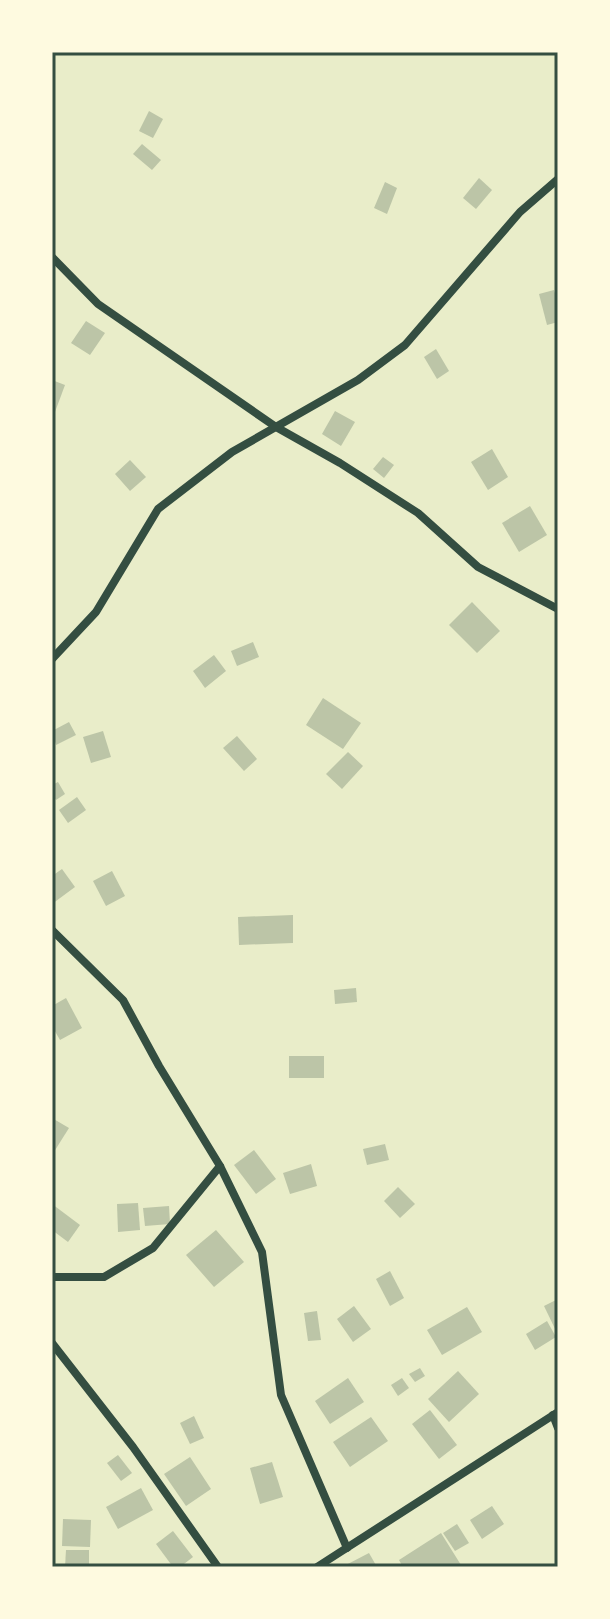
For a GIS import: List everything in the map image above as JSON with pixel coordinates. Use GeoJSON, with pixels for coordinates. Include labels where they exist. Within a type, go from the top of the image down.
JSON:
{"type":"FeatureCollection","features":[{"type":"Feature","properties":{"kind":"street"},"geometry":{"type":"LineString","coordinates":[[52,659],[96,612],[158,509],[232,452],[358,380],[405,345],[520,212],[558,179]]}},
{"type":"Feature","properties":{"kind":"street"},"geometry":{"type":"LineString","coordinates":[[52,257],[98,304],[276,427],[418,513],[478,567],[558,609]]}},
{"type":"Feature","properties":{"kind":"street"},"geometry":{"type":"LineString","coordinates":[[52,930],[123,1000],[220,1166],[262,1252],[281,1395],[347,1548]]}},
{"type":"Feature","properties":{"kind":"street"},"geometry":{"type":"LineString","coordinates":[[52,1277],[104,1277],[153,1248],[220,1166]]}},
{"type":"Feature","properties":{"kind":"street"},"geometry":{"type":"LineString","coordinates":[[52,1343],[133,1447],[218,1567]]}},
{"type":"Feature","properties":{"kind":"street"},"geometry":{"type":"LineString","coordinates":[[317,1567],[556,1413],[558,1428]]}},
{"type":"Feature","properties":{"kind":"building"},"geometry":{"type":"Polygon","coordinates":[[[149,111],[163,119],[153,138],[139,131],[149,111]]]}},
{"type":"Feature","properties":{"kind":"building"},"geometry":{"type":"Polygon","coordinates":[[[142,144],[161,160],[152,170],[133,154],[142,144]]]}},
{"type":"Feature","properties":{"kind":"building"},"geometry":{"type":"Polygon","coordinates":[[[479,178],[492,190],[476,209],[463,198],[479,178]]]}},
{"type":"Feature","properties":{"kind":"building"},"geometry":{"type":"Polygon","coordinates":[[[385,182],[397,188],[387,214],[374,208],[385,182]]]}},
{"type":"Feature","properties":{"kind":"building"},"geometry":{"type":"Polygon","coordinates":[[[554,290],[558,322],[547,325],[539,294],[554,290]]]}},
{"type":"Feature","properties":{"kind":"building"},"geometry":{"type":"Polygon","coordinates":[[[86,321],[105,333],[90,355],[71,343],[86,321]]]}},
{"type":"Feature","properties":{"kind":"building"},"geometry":{"type":"Polygon","coordinates":[[[436,349],[449,371],[437,379],[424,357],[436,349]]]}},
{"type":"Feature","properties":{"kind":"building"},"geometry":{"type":"Polygon","coordinates":[[[52,380],[65,385],[52,420],[52,380]]]}},
{"type":"Feature","properties":{"kind":"building"},"geometry":{"type":"Polygon","coordinates":[[[335,411],[355,422],[341,446],[322,434],[335,411]]]}},
{"type":"Feature","properties":{"kind":"building"},"geometry":{"type":"Polygon","coordinates":[[[492,449],[508,477],[488,490],[471,462],[492,449]]]}},
{"type":"Feature","properties":{"kind":"building"},"geometry":{"type":"Polygon","coordinates":[[[383,457],[394,465],[384,478],[373,469],[383,457]]]}},
{"type":"Feature","properties":{"kind":"building"},"geometry":{"type":"Polygon","coordinates":[[[130,460],[146,477],[130,491],[115,474],[130,460]]]}},
{"type":"Feature","properties":{"kind":"building"},"geometry":{"type":"Polygon","coordinates":[[[530,506],[547,535],[519,552],[502,523],[530,506]]]}},
{"type":"Feature","properties":{"kind":"building"},"geometry":{"type":"Polygon","coordinates":[[[472,602],[500,631],[477,653],[449,625],[472,602]]]}},
{"type":"Feature","properties":{"kind":"building"},"geometry":{"type":"Polygon","coordinates":[[[253,642],[259,657],[237,666],[231,651],[253,642]]]}},
{"type":"Feature","properties":{"kind":"building"},"geometry":{"type":"Polygon","coordinates":[[[214,655],[226,671],[205,688],[193,671],[214,655]]]}},
{"type":"Feature","properties":{"kind":"building"},"geometry":{"type":"Polygon","coordinates":[[[323,698],[361,723],[343,749],[306,725],[323,698]]]}},
{"type":"Feature","properties":{"kind":"building"},"geometry":{"type":"Polygon","coordinates":[[[69,722],[76,735],[56,745],[52,731],[69,722]]]}},
{"type":"Feature","properties":{"kind":"building"},"geometry":{"type":"Polygon","coordinates":[[[103,731],[111,757],[91,763],[83,737],[103,731]]]}},
{"type":"Feature","properties":{"kind":"building"},"geometry":{"type":"Polygon","coordinates":[[[237,736],[257,759],[244,771],[223,748],[237,736]]]}},
{"type":"Feature","properties":{"kind":"building"},"geometry":{"type":"Polygon","coordinates":[[[348,752],[363,766],[342,789],[326,774],[348,752]]]}},
{"type":"Feature","properties":{"kind":"building"},"geometry":{"type":"Polygon","coordinates":[[[58,782],[65,794],[56,800],[52,785],[58,782]]]}},
{"type":"Feature","properties":{"kind":"building"},"geometry":{"type":"Polygon","coordinates":[[[77,797],[86,810],[68,823],[59,810],[77,797]]]}},
{"type":"Feature","properties":{"kind":"building"},"geometry":{"type":"Polygon","coordinates":[[[62,869],[75,887],[52,904],[52,876],[62,869]]]}},
{"type":"Feature","properties":{"kind":"building"},"geometry":{"type":"Polygon","coordinates":[[[112,871],[125,896],[106,906],[93,881],[112,871]]]}},
{"type":"Feature","properties":{"kind":"building"},"geometry":{"type":"Polygon","coordinates":[[[293,915],[293,943],[239,945],[238,917],[293,915]]]}},
{"type":"Feature","properties":{"kind":"building"},"geometry":{"type":"Polygon","coordinates":[[[356,988],[357,1002],[335,1004],[334,990],[356,988]]]}},
{"type":"Feature","properties":{"kind":"building"},"geometry":{"type":"Polygon","coordinates":[[[66,998],[82,1028],[60,1040],[52,1026],[52,1006],[66,998]]]}},
{"type":"Feature","properties":{"kind":"building"},"geometry":{"type":"Polygon","coordinates":[[[289,1056],[324,1056],[324,1078],[289,1078],[289,1056]]]}},
{"type":"Feature","properties":{"kind":"building"},"geometry":{"type":"Polygon","coordinates":[[[52,1118],[69,1128],[52,1155],[52,1118]]]}},
{"type":"Feature","properties":{"kind":"building"},"geometry":{"type":"Polygon","coordinates":[[[385,1144],[389,1160],[367,1165],[363,1149],[385,1144]]]}},
{"type":"Feature","properties":{"kind":"building"},"geometry":{"type":"Polygon","coordinates":[[[254,1150],[276,1179],[256,1194],[234,1165],[254,1150]]]}},
{"type":"Feature","properties":{"kind":"building"},"geometry":{"type":"Polygon","coordinates":[[[311,1164],[317,1186],[290,1194],[283,1173],[311,1164]]]}},
{"type":"Feature","properties":{"kind":"building"},"geometry":{"type":"Polygon","coordinates":[[[398,1187],[415,1204],[400,1218],[384,1201],[398,1187]]]}},
{"type":"Feature","properties":{"kind":"building"},"geometry":{"type":"Polygon","coordinates":[[[138,1203],[140,1230],[118,1232],[117,1204],[138,1203]]]}},
{"type":"Feature","properties":{"kind":"building"},"geometry":{"type":"Polygon","coordinates":[[[52,1204],[80,1225],[68,1242],[52,1230],[52,1204]]]}},
{"type":"Feature","properties":{"kind":"building"},"geometry":{"type":"Polygon","coordinates":[[[169,1206],[170,1224],[145,1226],[143,1208],[169,1206]]]}},
{"type":"Feature","properties":{"kind":"building"},"geometry":{"type":"Polygon","coordinates":[[[216,1230],[244,1262],[214,1287],[186,1255],[216,1230]]]}},
{"type":"Feature","properties":{"kind":"building"},"geometry":{"type":"Polygon","coordinates":[[[390,1271],[404,1298],[390,1306],[376,1279],[390,1271]]]}},
{"type":"Feature","properties":{"kind":"building"},"geometry":{"type":"Polygon","coordinates":[[[558,1299],[558,1335],[544,1306],[558,1299]]]}},
{"type":"Feature","properties":{"kind":"building"},"geometry":{"type":"Polygon","coordinates":[[[354,1306],[371,1329],[353,1342],[337,1319],[354,1306]]]}},
{"type":"Feature","properties":{"kind":"building"},"geometry":{"type":"Polygon","coordinates":[[[467,1307],[482,1332],[442,1355],[427,1330],[467,1307]]]}},
{"type":"Feature","properties":{"kind":"building"},"geometry":{"type":"Polygon","coordinates":[[[317,1311],[321,1340],[308,1341],[304,1313],[317,1311]]]}},
{"type":"Feature","properties":{"kind":"building"},"geometry":{"type":"Polygon","coordinates":[[[547,1321],[556,1337],[535,1350],[526,1334],[547,1321]]]}},
{"type":"Feature","properties":{"kind":"building"},"geometry":{"type":"Polygon","coordinates":[[[420,1368],[425,1376],[415,1382],[409,1374],[420,1368]]]}},
{"type":"Feature","properties":{"kind":"building"},"geometry":{"type":"Polygon","coordinates":[[[458,1371],[479,1394],[449,1422],[428,1399],[458,1371]]]}},
{"type":"Feature","properties":{"kind":"building"},"geometry":{"type":"Polygon","coordinates":[[[348,1378],[364,1402],[330,1424],[315,1401],[348,1378]]]}},
{"type":"Feature","properties":{"kind":"building"},"geometry":{"type":"Polygon","coordinates":[[[402,1378],[409,1388],[398,1396],[391,1385],[402,1378]]]}},
{"type":"Feature","properties":{"kind":"building"},"geometry":{"type":"Polygon","coordinates":[[[430,1410],[457,1445],[439,1459],[412,1424],[430,1410]]]}},
{"type":"Feature","properties":{"kind":"building"},"geometry":{"type":"Polygon","coordinates":[[[194,1416],[204,1438],[190,1444],[180,1423],[194,1416]]]}},
{"type":"Feature","properties":{"kind":"building"},"geometry":{"type":"Polygon","coordinates":[[[371,1417],[388,1441],[350,1467],[333,1442],[371,1417]]]}},
{"type":"Feature","properties":{"kind":"building"},"geometry":{"type":"Polygon","coordinates":[[[118,1455],[132,1473],[121,1481],[107,1463],[118,1455]]]}},
{"type":"Feature","properties":{"kind":"building"},"geometry":{"type":"Polygon","coordinates":[[[190,1457],[211,1489],[186,1506],[164,1474],[190,1457]]]}},
{"type":"Feature","properties":{"kind":"building"},"geometry":{"type":"Polygon","coordinates":[[[272,1462],[283,1497],[260,1504],[250,1468],[272,1462]]]}},
{"type":"Feature","properties":{"kind":"building"},"geometry":{"type":"Polygon","coordinates":[[[141,1488],[153,1510],[118,1529],[106,1507],[141,1488]]]}},
{"type":"Feature","properties":{"kind":"building"},"geometry":{"type":"Polygon","coordinates":[[[492,1506],[504,1524],[482,1539],[470,1520],[492,1506]]]}},
{"type":"Feature","properties":{"kind":"building"},"geometry":{"type":"Polygon","coordinates":[[[63,1519],[91,1520],[90,1547],[62,1546],[63,1519]]]}},
{"type":"Feature","properties":{"kind":"building"},"geometry":{"type":"Polygon","coordinates":[[[457,1524],[469,1543],[455,1551],[443,1533],[457,1524]]]}},
{"type":"Feature","properties":{"kind":"building"},"geometry":{"type":"Polygon","coordinates":[[[173,1531],[193,1557],[180,1567],[173,1567],[156,1544],[173,1531]]]}},
{"type":"Feature","properties":{"kind":"building"},"geometry":{"type":"Polygon","coordinates":[[[441,1533],[461,1565],[403,1567],[399,1560],[441,1533]]]}},
{"type":"Feature","properties":{"kind":"building"},"geometry":{"type":"Polygon","coordinates":[[[66,1550],[89,1550],[89,1567],[65,1567],[66,1550]]]}},
{"type":"Feature","properties":{"kind":"building"},"geometry":{"type":"Polygon","coordinates":[[[369,1553],[377,1567],[342,1567],[369,1553]]]}}]}
